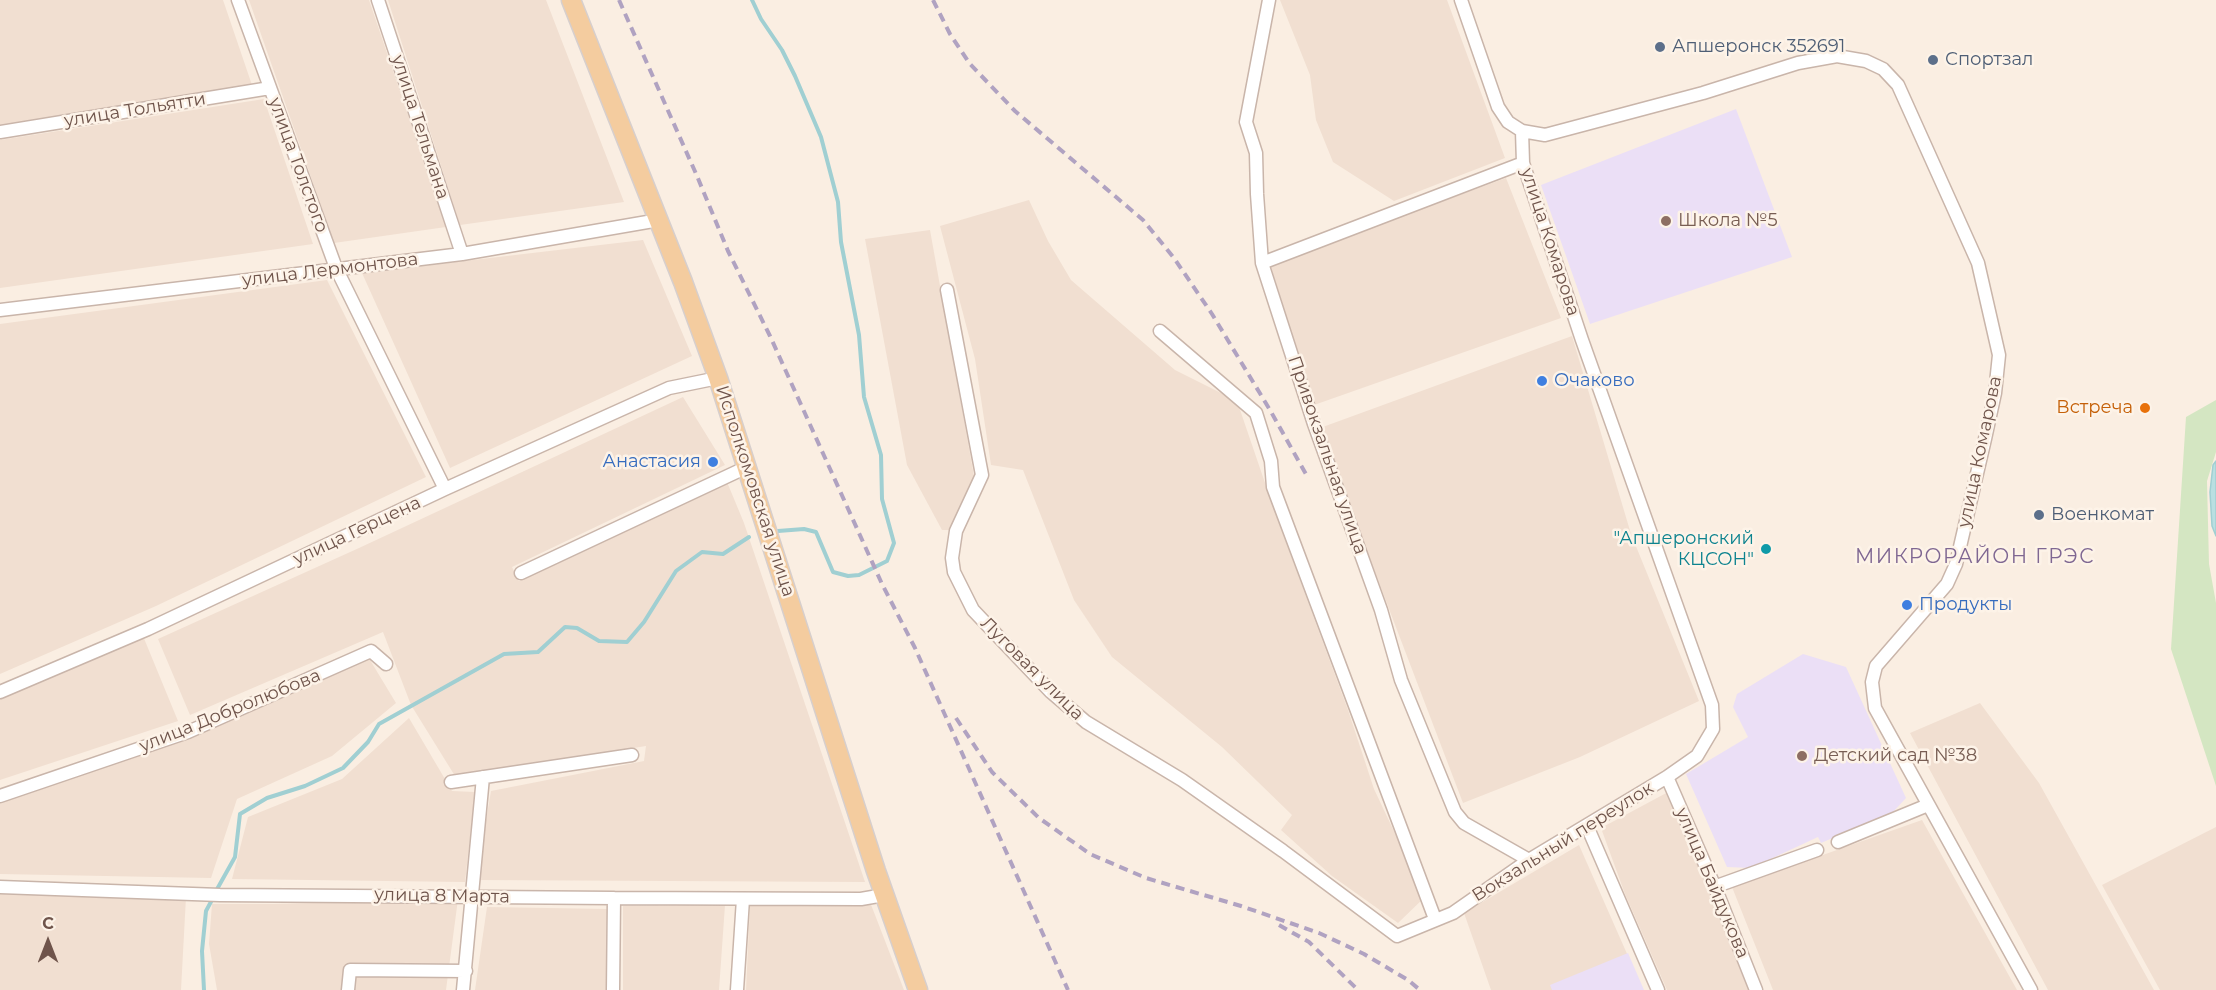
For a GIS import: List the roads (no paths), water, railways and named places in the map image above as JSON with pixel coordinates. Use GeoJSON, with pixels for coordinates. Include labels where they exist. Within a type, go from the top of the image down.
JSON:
{"type":"FeatureCollection","features":[{"type":"Feature","properties":{"kind":"main road","name":"Исполкомовская улица"},"geometry":{"type":"LineString","coordinates":[[571,0],[718,378],[884,895],[918,990]]}},
{"type":"Feature","properties":{"kind":"street","name":"улица Толстого"},"geometry":{"type":"LineString","coordinates":[[238,0],[336,268],[446,489]]}},
{"type":"Feature","properties":{"kind":"street","name":"улица Тельмана"},"geometry":{"type":"LineString","coordinates":[[378,0],[462,254]]}},
{"type":"Feature","properties":{"kind":"street","name":"Привокзальная улица"},"geometry":{"type":"LineString","coordinates":[[1269,0],[1246,122],[1256,153],[1262,263],[1314,424],[1381,609],[1401,680],[1455,812],[1464,823],[1529,860]]}},
{"type":"Feature","properties":{"kind":"street"},"geometry":{"type":"LineString","coordinates":[[1461,0],[1498,107],[1508,122],[1522,131]]}},
{"type":"Feature","properties":{"kind":"street","name":"улица Комарова"},"geometry":{"type":"LineString","coordinates":[[1713,729],[1712,705],[1578,329],[1523,163],[1522,131],[1545,135],[1703,93],[1798,63],[1837,56],[1866,61],[1883,69],[1898,86],[1903,96],[1978,263],[1999,355],[1988,428],[1956,564],[1947,584],[1876,666],[1872,682],[1875,708],[2031,990]]}},
{"type":"Feature","properties":{"kind":"street","name":"улица Тольятти"},"geometry":{"type":"LineString","coordinates":[[0,132],[270,88]]}},
{"type":"Feature","properties":{"kind":"street"},"geometry":{"type":"LineString","coordinates":[[1262,263],[1523,163]]}},
{"type":"Feature","properties":{"kind":"street","name":"улица Лермонтова"},"geometry":{"type":"LineString","coordinates":[[0,310],[462,254],[658,220]]}},
{"type":"Feature","properties":{"kind":"street","name":"Луговая улица"},"geometry":{"type":"LineString","coordinates":[[947,290],[981,475],[957,531],[952,558],[954,572],[973,610],[1051,692],[1086,722],[1182,780],[1283,851],[1397,936]]}},
{"type":"Feature","properties":{"kind":"street"},"geometry":{"type":"LineString","coordinates":[[1160,331],[1256,413],[1271,461],[1274,487],[1435,919]]}},
{"type":"Feature","properties":{"kind":"street","name":"улица Герцена"},"geometry":{"type":"LineString","coordinates":[[0,692],[148,629],[446,489],[669,388],[718,378]]}},
{"type":"Feature","properties":{"kind":"street"},"geometry":{"type":"LineString","coordinates":[[521,573],[747,467]]}},
{"type":"Feature","properties":{"kind":"street","name":"улица Добролюбова"},"geometry":{"type":"LineString","coordinates":[[0,796],[188,732],[371,651],[386,664]]}},
{"type":"Feature","properties":{"kind":"street","name":"Вокзальный переулок"},"geometry":{"type":"LineString","coordinates":[[1397,936],[1453,913],[1529,860],[1667,777],[1697,756],[1713,729]]}},
{"type":"Feature","properties":{"kind":"street"},"geometry":{"type":"LineString","coordinates":[[451,782],[632,755]]}},
{"type":"Feature","properties":{"kind":"street"},"geometry":{"type":"LineString","coordinates":[[463,990],[483,777]]}},
{"type":"Feature","properties":{"kind":"street","name":"улица Байдукова"},"geometry":{"type":"LineString","coordinates":[[1667,777],[1756,990]]}},
{"type":"Feature","properties":{"kind":"street"},"geometry":{"type":"LineString","coordinates":[[1838,842],[1928,805]]}},
{"type":"Feature","properties":{"kind":"street"},"geometry":{"type":"LineString","coordinates":[[1587,826],[1658,990]]}},
{"type":"Feature","properties":{"kind":"street"},"geometry":{"type":"LineString","coordinates":[[1714,887],[1817,850]]}},
{"type":"Feature","properties":{"kind":"street","name":"улица 8 Марта"},"geometry":{"type":"LineString","coordinates":[[0,887],[220,895],[861,899],[884,895]]}},
{"type":"Feature","properties":{"kind":"street"},"geometry":{"type":"LineString","coordinates":[[613,990],[614,898]]}},
{"type":"Feature","properties":{"kind":"street"},"geometry":{"type":"LineString","coordinates":[[737,990],[743,899]]}},
{"type":"Feature","properties":{"kind":"street"},"geometry":{"type":"LineString","coordinates":[[348,990],[350,970],[466,971]]}},
{"type":"Feature","properties":{"kind":"water"},"geometry":{"type":"Polygon","coordinates":[[[2216,461],[2216,536],[2212,526],[2210,492],[2213,465],[2216,461]]]}},
{"type":"Feature","properties":{"kind":"waterway"},"geometry":{"type":"LineString","coordinates":[[752,0],[761,19],[782,50],[821,137],[838,202],[841,242],[859,335],[864,397],[881,455],[882,499],[894,543],[887,561],[859,575],[848,576],[833,572],[816,532],[804,529],[778,531]]}},
{"type":"Feature","properties":{"kind":"waterway"},"geometry":{"type":"LineString","coordinates":[[216,891],[235,857],[240,814],[267,798],[305,786],[343,768],[368,742],[379,724],[504,654],[538,652],[565,627],[577,628],[599,641],[627,642],[644,622],[676,571],[702,552],[723,554],[749,537]]}},
{"type":"Feature","properties":{"kind":"waterway"},"geometry":{"type":"LineString","coordinates":[[204,990],[202,951],[206,911],[213,898]]}},
{"type":"Feature","properties":{"kind":"railway"},"geometry":{"type":"LineString","coordinates":[[619,0],[728,251],[770,336],[882,584],[915,648],[1068,990]]}},
{"type":"Feature","properties":{"kind":"railway"},"geometry":{"type":"LineString","coordinates":[[933,0],[950,34],[970,64],[1015,111],[1143,220],[1174,258],[1212,314],[1307,476]]}},
{"type":"Feature","properties":{"kind":"railway"},"geometry":{"type":"LineString","coordinates":[[956,718],[992,772],[1039,818],[1090,854],[1146,878],[1241,906],[1319,933],[1364,954],[1408,980],[1420,990]]}},
{"type":"Feature","properties":{"kind":"railway"},"geometry":{"type":"LineString","coordinates":[[1279,925],[1309,942],[1358,990]]}},
{"type":"Feature","properties":{"kind":"place","name":"Апшеронск 352691"},"geometry":{"type":"Point","coordinates":[1660,47]}},
{"type":"Feature","properties":{"kind":"place","name":"Спортзал"},"geometry":{"type":"Point","coordinates":[1933,60]}},
{"type":"Feature","properties":{"kind":"place","name":"Школа №5"},"geometry":{"type":"Point","coordinates":[1666,221]}},
{"type":"Feature","properties":{"kind":"place","name":"Очаково"},"geometry":{"type":"Point","coordinates":[1542,381]}},
{"type":"Feature","properties":{"kind":"place","name":"Встреча"},"geometry":{"type":"Point","coordinates":[2145,408]}},
{"type":"Feature","properties":{"kind":"place","name":"Анастасия"},"geometry":{"type":"Point","coordinates":[713,462]}},
{"type":"Feature","properties":{"kind":"place","name":"Военкомат"},"geometry":{"type":"Point","coordinates":[2039,515]}},
{"type":"Feature","properties":{"kind":"place","name":"\"Апшеронский КЦСОН\""},"geometry":{"type":"Point","coordinates":[1766,549]}},
{"type":"Feature","properties":{"kind":"place","name":"Продукты"},"geometry":{"type":"Point","coordinates":[1907,605]}},
{"type":"Feature","properties":{"kind":"place","name":"Детский сад №38"},"geometry":{"type":"Point","coordinates":[1802,756]}},
{"type":"Feature","properties":{"kind":"district","name":"МИКРОРАЙОН ГРЭС"},"geometry":{"type":"Point","coordinates":[1975,557]}}]}
